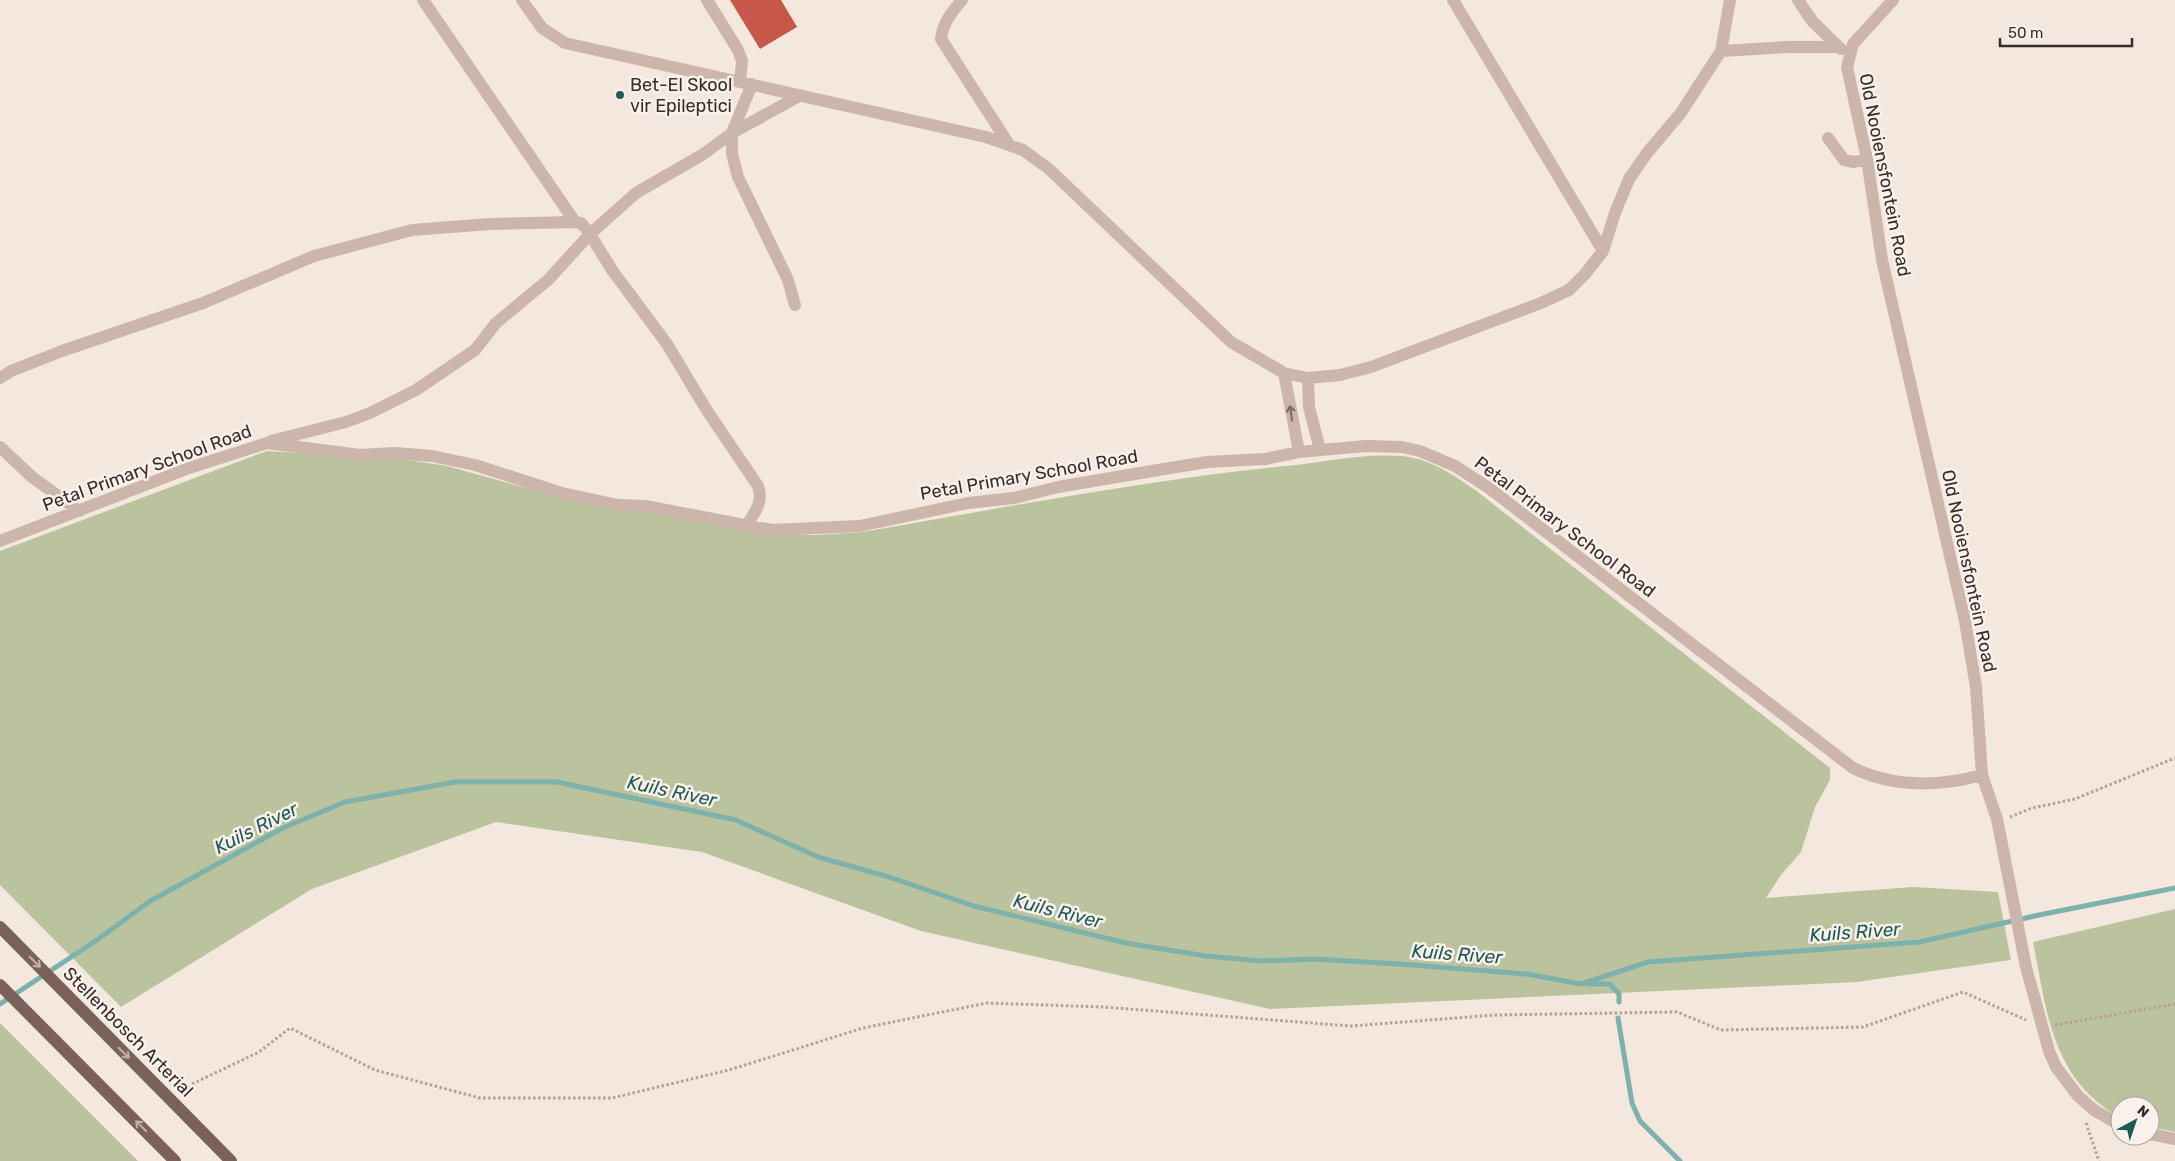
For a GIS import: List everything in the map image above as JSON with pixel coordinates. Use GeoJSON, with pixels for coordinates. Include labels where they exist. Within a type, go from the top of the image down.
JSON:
{"type":"FeatureCollection","features":[{"type":"Feature","properties":{"kind":"main road","name":"Stellenbosch Arterial"},"geometry":{"type":"LineString","coordinates":[[0,927],[231,1161]]}},
{"type":"Feature","properties":{"kind":"main road"},"geometry":{"type":"LineString","coordinates":[[0,985],[175,1161]]}},
{"type":"Feature","properties":{"kind":"street"},"geometry":{"type":"LineString","coordinates":[[423,0],[575,222]]}},
{"type":"Feature","properties":{"kind":"street"},"geometry":{"type":"LineString","coordinates":[[522,0],[542,28],[565,43],[1008,143],[1023,150],[1049,169],[1231,342],[1284,373],[1308,378],[1340,375],[1371,367],[1542,303],[1569,290],[1585,274],[1603,251],[1615,212],[1629,179],[1647,153],[1680,114],[1721,51],[1730,0]]}},
{"type":"Feature","properties":{"kind":"street"},"geometry":{"type":"LineString","coordinates":[[707,0],[738,50],[746,83],[732,133],[732,154],[738,177],[788,280],[795,305]]}},
{"type":"Feature","properties":{"kind":"street"},"geometry":{"type":"LineString","coordinates":[[962,0],[947,18],[941,39],[1008,143]]}},
{"type":"Feature","properties":{"kind":"street"},"geometry":{"type":"LineString","coordinates":[[1453,0],[1603,251]]}},
{"type":"Feature","properties":{"kind":"street"},"geometry":{"type":"LineString","coordinates":[[1798,0],[1813,22],[1843,50]]}},
{"type":"Feature","properties":{"kind":"street"},"geometry":{"type":"LineString","coordinates":[[1721,51],[1787,47],[1843,50],[1893,0]]}},
{"type":"Feature","properties":{"kind":"street","name":"Old Nooiensfontein Road"},"geometry":{"type":"LineString","coordinates":[[1843,50],[1867,159],[1882,260],[1965,621],[1976,687],[1982,775],[1998,819],[2001,848],[2009,876],[2026,967],[2042,1028],[2056,1068],[2078,1096],[2094,1110],[2110,1119]]}},
{"type":"Feature","properties":{"kind":"street"},"geometry":{"type":"LineString","coordinates":[[266,443],[361,417],[428,382],[476,350],[496,323],[548,280],[590,234],[636,193],[702,155],[732,133],[801,95]]}},
{"type":"Feature","properties":{"kind":"street"},"geometry":{"type":"LineString","coordinates":[[1828,138],[1844,160],[1854,162],[1867,159]]}},
{"type":"Feature","properties":{"kind":"street"},"geometry":{"type":"LineString","coordinates":[[0,378],[11,371],[62,352],[203,303],[314,256],[412,230],[490,224],[575,222],[585,226],[612,270],[667,344],[706,409],[758,486],[761,493],[759,502],[746,526]]}},
{"type":"Feature","properties":{"kind":"street"},"geometry":{"type":"LineString","coordinates":[[1284,373],[1299,452]]}},
{"type":"Feature","properties":{"kind":"street"},"geometry":{"type":"LineString","coordinates":[[1308,378],[1309,407],[1320,450]]}},
{"type":"Feature","properties":{"kind":"street","name":"Petal Primary School Road"},"geometry":{"type":"LineString","coordinates":[[0,541],[189,468],[266,443],[360,455],[395,453],[432,456],[474,465],[562,493],[618,505],[645,506],[772,530],[860,526],[968,503],[1014,498],[1097,479],[1207,462],[1265,459],[1299,452],[1366,446],[1402,447],[1438,457],[1472,477],[1853,768],[1880,780],[1911,785],[1943,783],[1982,775]]}},
{"type":"Feature","properties":{"kind":"street"},"geometry":{"type":"LineString","coordinates":[[0,447],[32,477],[78,511]]}},
{"type":"Feature","properties":{"kind":"street"},"geometry":{"type":"LineString","coordinates":[[2160,1136],[2175,1139]]}},
{"type":"Feature","properties":{"kind":"path"},"geometry":{"type":"LineString","coordinates":[[1998,819],[2014,817],[2032,808],[2075,799],[2175,758]]}},
{"type":"Feature","properties":{"kind":"path"},"geometry":{"type":"LineString","coordinates":[[192,1084],[259,1052],[290,1028],[375,1070],[480,1098],[612,1098],[729,1070],[863,1028],[987,1003],[1103,1007],[1351,1026],[1495,1015],[1677,1012],[1721,1030],[1863,1026],[1963,992],[2042,1028],[2175,1004]]}},
{"type":"Feature","properties":{"kind":"path"},"geometry":{"type":"LineString","coordinates":[[2078,1096],[2099,1161]]}},
{"type":"Feature","properties":{"kind":"green space"},"geometry":{"type":"Polygon","coordinates":[[[267,451],[402,459],[447,466],[562,498],[771,534],[816,535],[863,532],[1074,495],[1344,458],[1387,455],[1422,460],[1449,473],[1474,489],[1830,768],[1830,780],[1815,807],[1801,852],[1781,875],[1766,898],[1913,887],[1998,892],[2011,960],[1857,982],[1270,1009],[921,931],[702,852],[496,822],[312,889],[121,1007],[0,885],[0,551],[267,451]]]}},
{"type":"Feature","properties":{"kind":"green space"},"geometry":{"type":"Polygon","coordinates":[[[2175,909],[2175,1132],[2160,1129],[2160,1096],[2110,1096],[2110,1111],[2095,1100],[2078,1082],[2065,1062],[2048,1017],[2033,942],[2175,909]]]}},
{"type":"Feature","properties":{"kind":"green space"},"geometry":{"type":"Polygon","coordinates":[[[0,1023],[138,1161],[0,1161],[0,1023]]]}},
{"type":"Feature","properties":{"kind":"building"},"geometry":{"type":"Polygon","coordinates":[[[730,0],[781,0],[797,27],[760,49],[730,0]]]}},
{"type":"Feature","properties":{"kind":"waterway","name":"Kuils River"},"geometry":{"type":"LineString","coordinates":[[0,1004],[97,940],[150,901],[283,828],[345,802],[455,782],[557,782],[736,820],[818,857],[889,877],[974,906],[1126,943],[1206,956],[1261,961],[1314,959],[1399,964],[1527,974],[1581,984],[1648,962],[1919,942],[2039,915],[2175,888]]}},
{"type":"Feature","properties":{"kind":"waterway"},"geometry":{"type":"LineString","coordinates":[[1588,984],[1610,984],[1619,994],[1619,1002]]}},
{"type":"Feature","properties":{"kind":"waterway"},"geometry":{"type":"LineString","coordinates":[[1618,1018],[1632,1103],[1640,1121],[1680,1161]]}},
{"type":"Feature","properties":{"kind":"place","name":"Bet-El Skool vir Epileptici"},"geometry":{"type":"Point","coordinates":[620,95]}}]}
